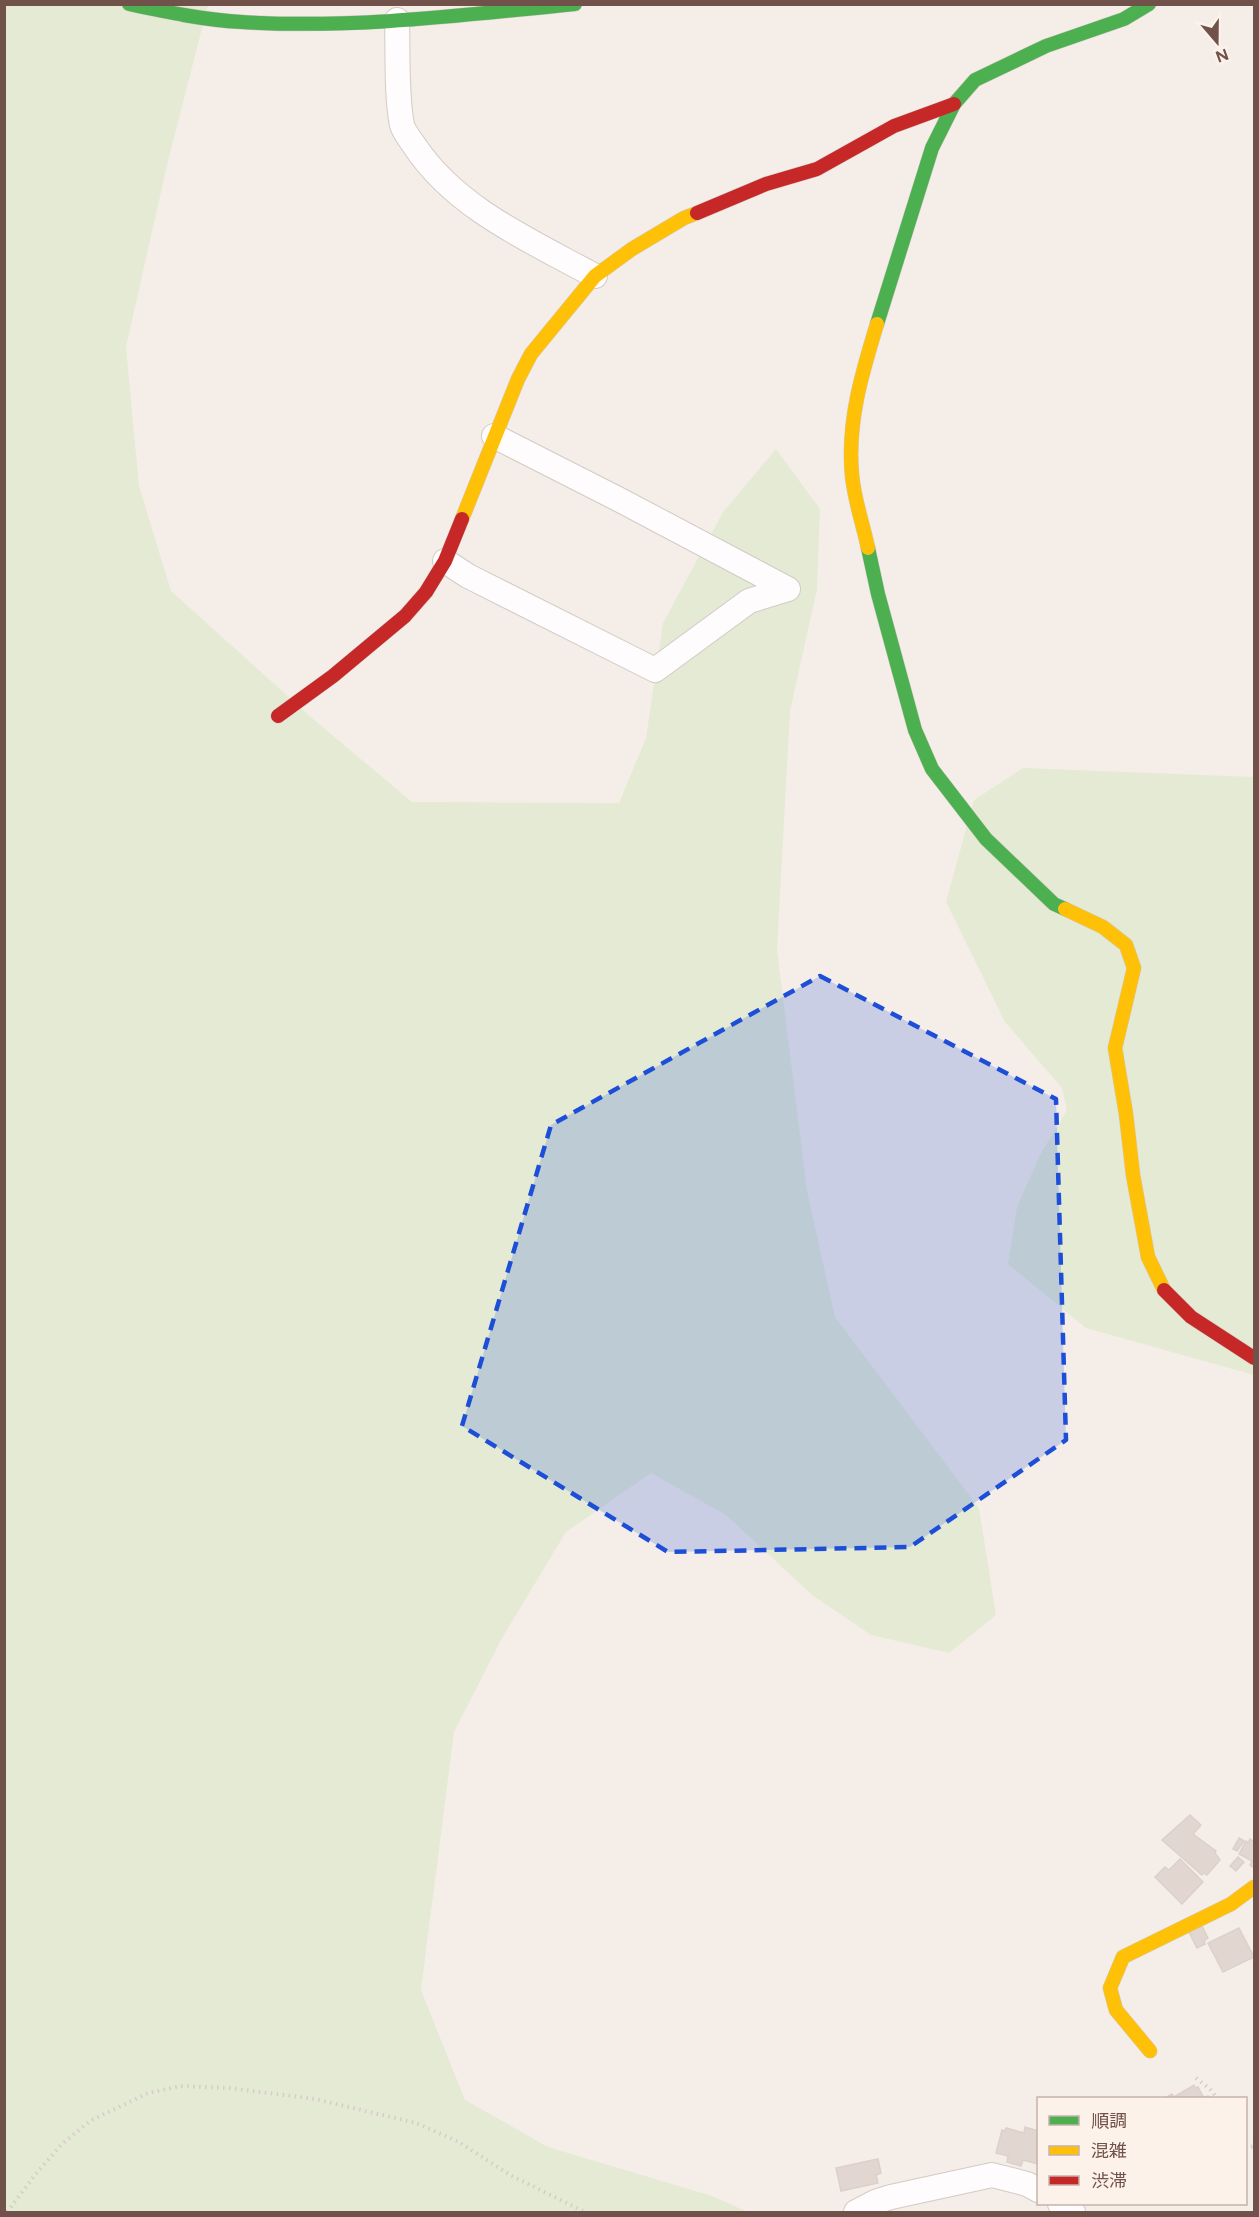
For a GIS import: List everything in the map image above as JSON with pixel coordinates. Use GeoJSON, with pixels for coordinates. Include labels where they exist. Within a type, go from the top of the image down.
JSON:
{"type":"FeatureCollection","features":[{"type":"Feature","properties":{"kind":"street"},"geometry":{"type":"LineString","coordinates":[[129,4],[153,11],[239,24],[314,25],[575,4]]}},
{"type":"Feature","properties":{"kind":"street"},"geometry":{"type":"LineString","coordinates":[[1149,4],[1124,19],[1046,46],[975,80],[954,104],[932,148],[859,383],[853,423],[852,476],[878,594],[915,730],[932,769],[986,839],[1053,904],[1103,927],[1126,945],[1134,968],[1115,1048],[1133,1175],[1148,1257],[1166,1293],[1191,1317],[1254,1358]]}},
{"type":"Feature","properties":{"kind":"street"},"geometry":{"type":"LineString","coordinates":[[397,20],[402,128],[423,159],[457,192],[498,223],[595,276]]}},
{"type":"Feature","properties":{"kind":"street"},"geometry":{"type":"LineString","coordinates":[[278,716],[333,676],[405,616],[426,592],[445,561],[494,436],[531,354],[595,276],[632,249],[684,218],[766,184],[817,169],[894,126],[954,104]]}},
{"type":"Feature","properties":{"kind":"street"},"geometry":{"type":"LineString","coordinates":[[445,561],[468,576],[655,670],[749,601],[788,589],[494,436]]}},
{"type":"Feature","properties":{"kind":"street"},"geometry":{"type":"LineString","coordinates":[[1150,2051],[1116,2010],[1110,1988],[1123,1957],[1231,1904],[1254,1887]]}},
{"type":"Feature","properties":{"kind":"street"},"geometry":{"type":"LineString","coordinates":[[856,2212],[874,2202],[891,2197],[992,2175],[1027,2184],[1037,2189]]}},
{"type":"Feature","properties":{"kind":"path"},"geometry":{"type":"LineString","coordinates":[[1196,2078],[1216,2097]]}},
{"type":"Feature","properties":{"kind":"path"},"geometry":{"type":"LineString","coordinates":[[7,2212],[34,2175],[62,2144],[90,2121],[148,2093],[181,2086],[230,2088],[315,2099],[416,2124],[459,2142],[510,2175],[585,2212]]}},
{"type":"Feature","properties":{"kind":"highlighted area"},"geometry":{"type":"Polygon","coordinates":[[[820,976],[1056,1099],[1066,1440],[910,1547],[668,1552],[462,1426],[551,1125],[820,976]]]}},
{"type":"Feature","properties":{"kind":"green space"},"geometry":{"type":"Polygon","coordinates":[[[5,5],[208,5],[168,161],[126,347],[139,486],[171,591],[313,719],[412,802],[619,803],[646,738],[663,623],[723,512],[776,449],[820,509],[817,589],[790,711],[777,950],[807,1191],[835,1317],[979,1508],[996,1615],[949,1653],[871,1635],[812,1595],[726,1515],[651,1473],[566,1532],[501,1640],[454,1732],[421,1990],[465,2100],[548,2147],[712,2196],[748,2212],[5,2212],[5,5]]]}},
{"type":"Feature","properties":{"kind":"green space"},"geometry":{"type":"Polygon","coordinates":[[[1023,768],[1254,777],[1254,1375],[1086,1328],[1008,1264],[1017,1207],[1040,1155],[1067,1110],[1062,1088],[1005,1022],[946,902],[974,800],[1023,768]]]}},
{"type":"Feature","properties":{"kind":"building"},"geometry":{"type":"Polygon","coordinates":[[[1190,1815],[1201,1825],[1193,1834],[1216,1851],[1220,1860],[1207,1875],[1204,1873],[1202,1875],[1162,1840],[1190,1815]]]}},
{"type":"Feature","properties":{"kind":"building"},"geometry":{"type":"Polygon","coordinates":[[[1239,1838],[1244,1841],[1237,1851],[1233,1849],[1239,1838]]]}},
{"type":"Feature","properties":{"kind":"building"},"geometry":{"type":"Polygon","coordinates":[[[1250,1839],[1253,1841],[1254,1839],[1254,1868],[1250,1865],[1252,1861],[1239,1854],[1246,1841],[1248,1843],[1250,1839]]]}},
{"type":"Feature","properties":{"kind":"building"},"geometry":{"type":"Polygon","coordinates":[[[1238,1857],[1244,1862],[1236,1871],[1230,1866],[1238,1857]]]}},
{"type":"Feature","properties":{"kind":"building"},"geometry":{"type":"Polygon","coordinates":[[[1180,1859],[1203,1882],[1182,1904],[1155,1877],[1165,1867],[1169,1870],[1180,1859]]]}},
{"type":"Feature","properties":{"kind":"building"},"geometry":{"type":"Polygon","coordinates":[[[1202,1926],[1208,1938],[1204,1941],[1205,1944],[1197,1948],[1189,1932],[1202,1926]]]}},
{"type":"Feature","properties":{"kind":"building"},"geometry":{"type":"Polygon","coordinates":[[[1239,1928],[1254,1957],[1223,1972],[1208,1943],[1239,1928]]]}},
{"type":"Feature","properties":{"kind":"building"},"geometry":{"type":"Polygon","coordinates":[[[1194,2085],[1195,2088],[1198,2087],[1203,2097],[1174,2097],[1194,2085]]]}},
{"type":"Feature","properties":{"kind":"building"},"geometry":{"type":"Polygon","coordinates":[[[1025,2127],[1037,2131],[1037,2164],[1023,2160],[1021,2166],[1007,2162],[1008,2156],[996,2153],[1002,2130],[1005,2131],[1006,2128],[1024,2133],[1025,2127]]]}},
{"type":"Feature","properties":{"kind":"building"},"geometry":{"type":"Polygon","coordinates":[[[878,2159],[881,2173],[876,2175],[878,2183],[841,2191],[836,2168],[878,2159]]]}},
{"type":"Feature","properties":{"kind":"traffic: fast"},"geometry":{"type":"LineString","coordinates":[[129,4],[214,19],[284,24],[409,20],[575,4]]}},
{"type":"Feature","properties":{"kind":"traffic: fast"},"geometry":{"type":"LineString","coordinates":[[877,324],[932,148],[954,104],[975,80],[1046,46],[1124,19],[1149,4]]}},
{"type":"Feature","properties":{"kind":"traffic: fast"},"geometry":{"type":"LineString","coordinates":[[868,548],[878,594],[915,730],[932,769],[986,839],[1054,904],[1065,909]]}},
{"type":"Feature","properties":{"kind":"traffic: slow"},"geometry":{"type":"LineString","coordinates":[[462,519],[518,379],[531,354],[595,276],[632,249],[684,218],[697,213]]}},
{"type":"Feature","properties":{"kind":"traffic: slow"},"geometry":{"type":"LineString","coordinates":[[868,548],[853,484],[851,455],[857,398],[877,324]]}},
{"type":"Feature","properties":{"kind":"traffic: slow"},"geometry":{"type":"LineString","coordinates":[[1065,909],[1103,927],[1126,945],[1134,968],[1115,1048],[1133,1175],[1148,1257],[1164,1290]]}},
{"type":"Feature","properties":{"kind":"traffic: slow"},"geometry":{"type":"LineString","coordinates":[[1150,2051],[1116,2010],[1110,1988],[1123,1957],[1231,1904],[1254,1887]]}},
{"type":"Feature","properties":{"kind":"traffic: jam"},"geometry":{"type":"LineString","coordinates":[[697,213],[766,184],[817,169],[894,126],[954,104]]}},
{"type":"Feature","properties":{"kind":"traffic: jam"},"geometry":{"type":"LineString","coordinates":[[278,716],[333,676],[405,616],[426,592],[445,561],[462,519]]}},
{"type":"Feature","properties":{"kind":"traffic: jam"},"geometry":{"type":"LineString","coordinates":[[1164,1290],[1191,1317],[1254,1358]]}}]}
